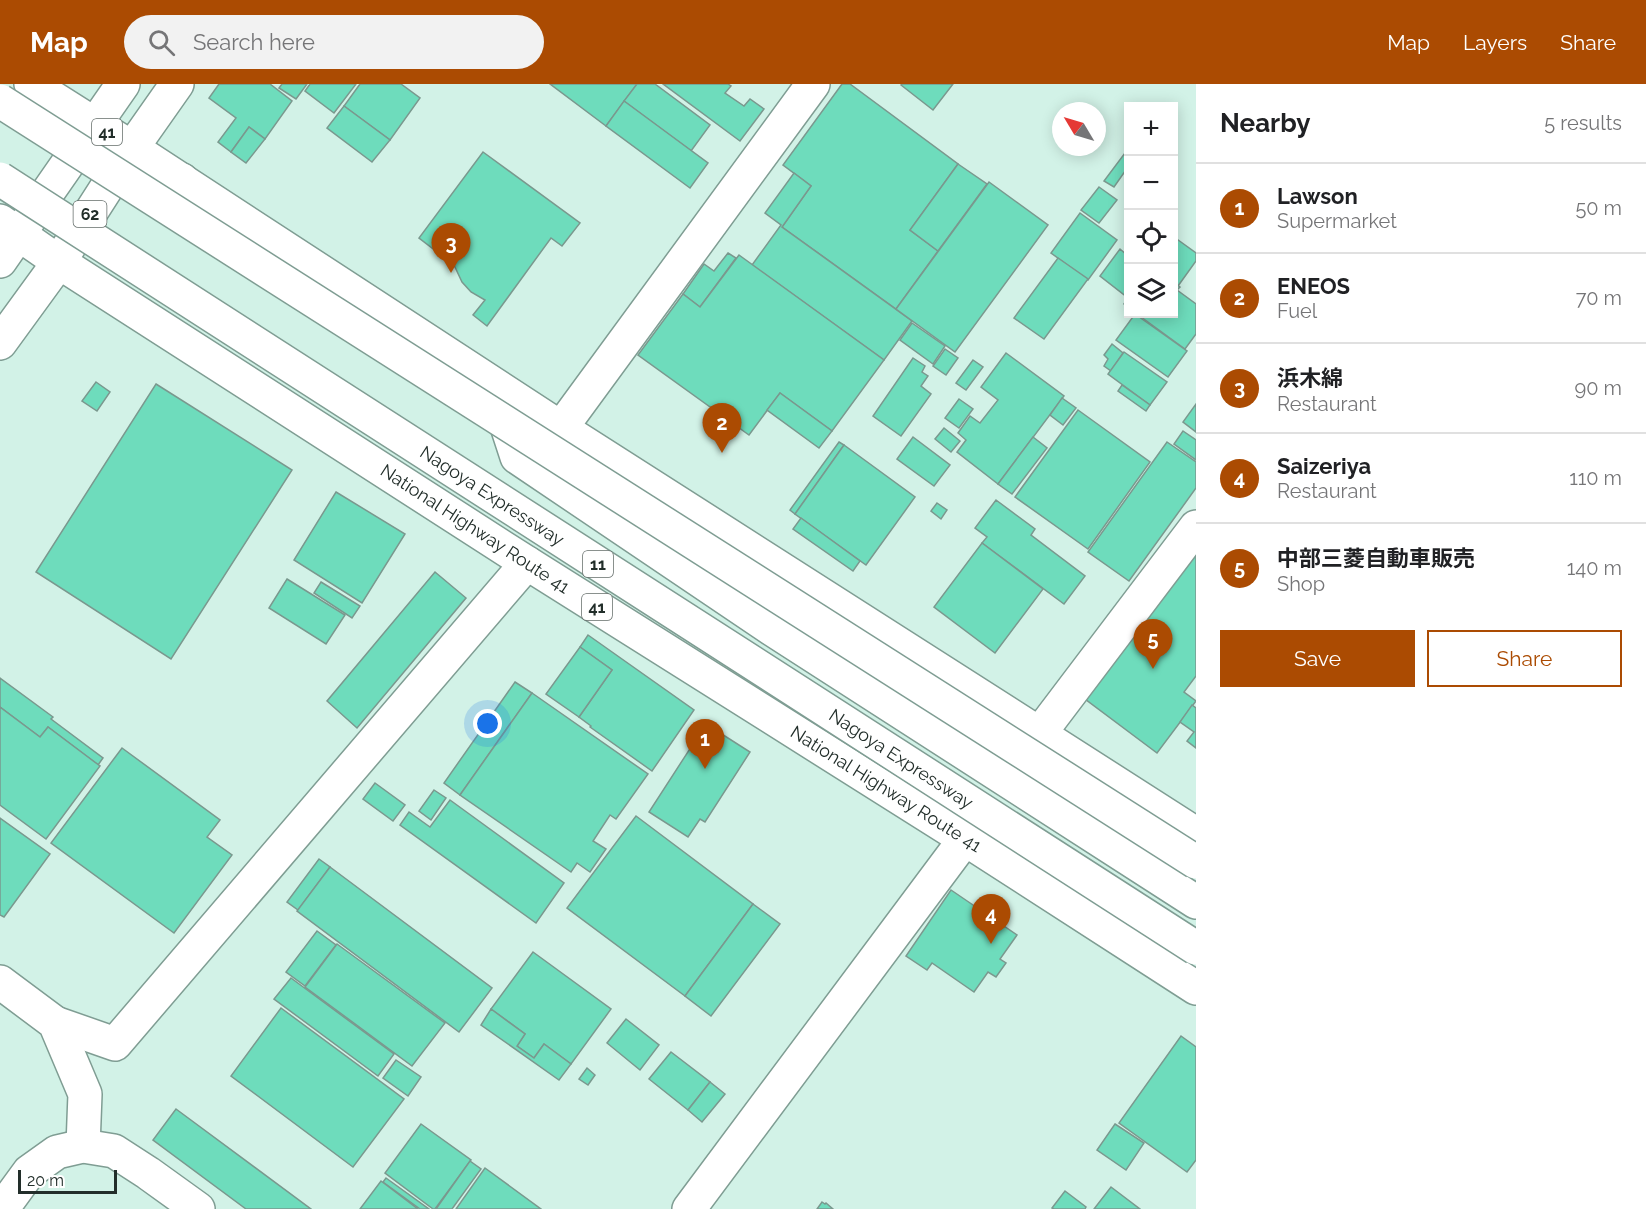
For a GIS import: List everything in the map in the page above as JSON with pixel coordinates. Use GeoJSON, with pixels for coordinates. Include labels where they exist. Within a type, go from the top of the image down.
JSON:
{"type":"FeatureCollection","features":[{"type":"Feature","properties":{"kind":"main road","name":"41"},"geometry":{"type":"LineString","coordinates":[[31,84],[561,428],[1196,834]]}},
{"type":"Feature","properties":{"kind":"main road","name":"62"},"geometry":{"type":"LineString","coordinates":[[0,261],[10,228],[95,124],[123,84]]}},
{"type":"Feature","properties":{"kind":"main road","name":"62"},"geometry":{"type":"LineString","coordinates":[[0,343],[59,262],[132,148],[177,84]]}},
{"type":"Feature","properties":{"kind":"main road"},"geometry":{"type":"LineString","coordinates":[[561,428],[813,84]]}},
{"type":"Feature","properties":{"kind":"main road"},"geometry":{"type":"LineString","coordinates":[[0,101],[1196,862]]}},
{"type":"Feature","properties":{"kind":"main road","name":"Nagoya Expressway"},"geometry":{"type":"LineString","coordinates":[[0,179],[1196,948]]}},
{"type":"Feature","properties":{"kind":"main road"},"geometry":{"type":"LineString","coordinates":[[182,180],[196,219],[503,414],[517,457],[772,629],[1196,903]]}},
{"type":"Feature","properties":{"kind":"main road","name":"National Highway Route 41"},"geometry":{"type":"LineString","coordinates":[[10,228],[59,262],[527,562],[1196,988]]}},
{"type":"Feature","properties":{"kind":"main road"},"geometry":{"type":"LineString","coordinates":[[1040,733],[1196,526]]}},
{"type":"Feature","properties":{"kind":"main road"},"geometry":{"type":"LineString","coordinates":[[0,982],[55,1023],[115,1044],[527,562]]}},
{"type":"Feature","properties":{"kind":"main road"},"geometry":{"type":"LineString","coordinates":[[689,1209],[965,839]]}},
{"type":"Feature","properties":{"kind":"main road"},"geometry":{"type":"LineString","coordinates":[[55,1023],[86,1094],[83,1146]]}},
{"type":"Feature","properties":{"kind":"main road"},"geometry":{"type":"LineString","coordinates":[[2,1209],[29,1172],[57,1152],[83,1146],[114,1151],[198,1209]]}},
{"type":"Feature","properties":{"kind":"building"},"geometry":{"type":"Polygon","coordinates":[[[219,84],[270,84],[292,101],[265,139],[249,127],[231,152],[218,142],[236,118],[209,98],[219,84]]]}},
{"type":"Feature","properties":{"kind":"building"},"geometry":{"type":"Polygon","coordinates":[[[282,84],[307,84],[296,99],[279,88],[282,84]]]}},
{"type":"Feature","properties":{"kind":"building"},"geometry":{"type":"Polygon","coordinates":[[[310,84],[356,84],[334,113],[305,91],[310,84]]]}},
{"type":"Feature","properties":{"kind":"building"},"geometry":{"type":"Polygon","coordinates":[[[360,84],[401,84],[420,98],[390,140],[344,106],[360,84]]]}},
{"type":"Feature","properties":{"kind":"building"},"geometry":{"type":"Polygon","coordinates":[[[550,84],[637,84],[606,126],[550,84]]]}},
{"type":"Feature","properties":{"kind":"building"},"geometry":{"type":"Polygon","coordinates":[[[637,84],[655,84],[710,125],[691,151],[624,101],[637,84]]]}},
{"type":"Feature","properties":{"kind":"building"},"geometry":{"type":"Polygon","coordinates":[[[663,84],[728,84],[731,86],[725,93],[744,106],[750,99],[764,109],[740,141],[663,84]]]}},
{"type":"Feature","properties":{"kind":"building"},"geometry":{"type":"Polygon","coordinates":[[[842,84],[850,84],[958,164],[910,230],[938,251],[896,309],[782,227],[811,186],[783,165],[842,84]]]}},
{"type":"Feature","properties":{"kind":"building"},"geometry":{"type":"Polygon","coordinates":[[[902,84],[953,84],[933,110],[902,84]]]}},
{"type":"Feature","properties":{"kind":"building"},"geometry":{"type":"Polygon","coordinates":[[[624,101],[708,163],[690,188],[606,126],[624,101]]]}},
{"type":"Feature","properties":{"kind":"building"},"geometry":{"type":"Polygon","coordinates":[[[344,106],[390,140],[372,162],[327,128],[344,106]]]}},
{"type":"Feature","properties":{"kind":"building"},"geometry":{"type":"Polygon","coordinates":[[[249,127],[265,139],[246,163],[231,152],[249,127]]]}},
{"type":"Feature","properties":{"kind":"building"},"geometry":{"type":"Polygon","coordinates":[[[483,152],[580,223],[562,246],[551,238],[487,326],[473,315],[485,300],[471,292],[462,282],[454,265],[419,238],[483,152]]]}},
{"type":"Feature","properties":{"kind":"building"},"geometry":{"type":"Polygon","coordinates":[[[1124,154],[1124,173],[1114,187],[1104,181],[1124,154]]]}},
{"type":"Feature","properties":{"kind":"building"},"geometry":{"type":"Polygon","coordinates":[[[958,164],[987,184],[938,251],[910,230],[958,164]]]}},
{"type":"Feature","properties":{"kind":"building"},"geometry":{"type":"Polygon","coordinates":[[[794,173],[811,186],[782,227],[912,321],[884,360],[752,265],[781,225],[765,213],[794,173]]]}},
{"type":"Feature","properties":{"kind":"building"},"geometry":{"type":"Polygon","coordinates":[[[989,182],[1048,225],[955,352],[896,309],[989,182]]]}},
{"type":"Feature","properties":{"kind":"building"},"geometry":{"type":"Polygon","coordinates":[[[1099,187],[1117,200],[1099,223],[1081,210],[1099,187]]]}},
{"type":"Feature","properties":{"kind":"building"},"geometry":{"type":"Polygon","coordinates":[[[1080,213],[1117,240],[1088,280],[1051,253],[1080,213]]]}},
{"type":"Feature","properties":{"kind":"building"},"geometry":{"type":"Polygon","coordinates":[[[1178,240],[1196,253],[1196,261],[1178,286],[1178,240]]]}},
{"type":"Feature","properties":{"kind":"building"},"geometry":{"type":"Polygon","coordinates":[[[1120,249],[1124,252],[1124,295],[1100,276],[1120,249]]]}},
{"type":"Feature","properties":{"kind":"building"},"geometry":{"type":"Polygon","coordinates":[[[728,253],[736,258],[700,307],[683,294],[704,264],[714,271],[728,253]]]}},
{"type":"Feature","properties":{"kind":"building"},"geometry":{"type":"Polygon","coordinates":[[[739,255],[884,360],[832,431],[780,393],[749,435],[638,355],[683,294],[700,307],[739,255]]]}},
{"type":"Feature","properties":{"kind":"building"},"geometry":{"type":"Polygon","coordinates":[[[1058,258],[1088,279],[1044,339],[1014,318],[1058,258]]]}},
{"type":"Feature","properties":{"kind":"building"},"geometry":{"type":"Polygon","coordinates":[[[1178,291],[1196,304],[1196,334],[1185,349],[1142,318],[1178,318],[1178,291]]]}},
{"type":"Feature","properties":{"kind":"building"},"geometry":{"type":"Polygon","coordinates":[[[1132,318],[1141,318],[1187,351],[1168,377],[1116,340],[1132,318]]]}},
{"type":"Feature","properties":{"kind":"building"},"geometry":{"type":"Polygon","coordinates":[[[912,323],[945,346],[933,364],[900,340],[912,323]]]}},
{"type":"Feature","properties":{"kind":"building"},"geometry":{"type":"Polygon","coordinates":[[[1112,344],[1123,353],[1111,371],[1104,366],[1108,359],[1104,355],[1112,344]]]}},
{"type":"Feature","properties":{"kind":"building"},"geometry":{"type":"Polygon","coordinates":[[[945,349],[958,358],[946,375],[933,366],[945,349]]]}},
{"type":"Feature","properties":{"kind":"building"},"geometry":{"type":"Polygon","coordinates":[[[1124,352],[1167,382],[1150,405],[1108,374],[1124,352]]]}},
{"type":"Feature","properties":{"kind":"building"},"geometry":{"type":"Polygon","coordinates":[[[1006,353],[1064,396],[998,484],[957,452],[966,440],[958,433],[970,416],[980,423],[998,400],[981,387],[1006,353]]]}},
{"type":"Feature","properties":{"kind":"building"},"geometry":{"type":"Polygon","coordinates":[[[913,358],[925,366],[922,372],[928,376],[921,386],[931,394],[901,436],[873,416],[913,358]]]}},
{"type":"Feature","properties":{"kind":"building"},"geometry":{"type":"Polygon","coordinates":[[[973,360],[983,367],[966,390],[956,383],[973,360]]]}},
{"type":"Feature","properties":{"kind":"building"},"geometry":{"type":"Polygon","coordinates":[[[96,382],[110,392],[97,411],[82,401],[96,382]]]}},
{"type":"Feature","properties":{"kind":"building"},"geometry":{"type":"Polygon","coordinates":[[[156,384],[292,470],[171,659],[36,572],[156,384]]]}},
{"type":"Feature","properties":{"kind":"building"},"geometry":{"type":"Polygon","coordinates":[[[1122,385],[1150,405],[1146,411],[1118,391],[1122,385]]]}},
{"type":"Feature","properties":{"kind":"building"},"geometry":{"type":"Polygon","coordinates":[[[780,393],[832,431],[819,448],[767,410],[780,393]]]}},
{"type":"Feature","properties":{"kind":"building"},"geometry":{"type":"Polygon","coordinates":[[[1062,398],[1076,408],[1063,425],[1050,415],[1062,398]]]}},
{"type":"Feature","properties":{"kind":"building"},"geometry":{"type":"Polygon","coordinates":[[[959,399],[973,409],[959,428],[945,418],[959,399]]]}},
{"type":"Feature","properties":{"kind":"building"},"geometry":{"type":"Polygon","coordinates":[[[1196,404],[1196,432],[1183,422],[1196,404]]]}},
{"type":"Feature","properties":{"kind":"building"},"geometry":{"type":"Polygon","coordinates":[[[1078,410],[1150,462],[1088,549],[1015,497],[1078,410]]]}},
{"type":"Feature","properties":{"kind":"building"},"geometry":{"type":"Polygon","coordinates":[[[944,428],[960,441],[951,452],[935,439],[944,428]]]}},
{"type":"Feature","properties":{"kind":"building"},"geometry":{"type":"Polygon","coordinates":[[[1183,431],[1196,440],[1196,460],[1174,444],[1183,431]]]}},
{"type":"Feature","properties":{"kind":"building"},"geometry":{"type":"Polygon","coordinates":[[[913,437],[950,465],[934,486],[897,459],[913,437]]]}},
{"type":"Feature","properties":{"kind":"building"},"geometry":{"type":"Polygon","coordinates":[[[1033,437],[1047,448],[1012,494],[998,484],[1033,437]]]}},
{"type":"Feature","properties":{"kind":"building"},"geometry":{"type":"Polygon","coordinates":[[[839,442],[844,445],[795,514],[790,510],[839,442]]]}},
{"type":"Feature","properties":{"kind":"building"},"geometry":{"type":"Polygon","coordinates":[[[1167,442],[1196,462],[1196,488],[1129,581],[1088,552],[1167,442]]]}},
{"type":"Feature","properties":{"kind":"building"},"geometry":{"type":"Polygon","coordinates":[[[844,445],[915,497],[866,565],[795,514],[844,445]]]}},
{"type":"Feature","properties":{"kind":"building"},"geometry":{"type":"Polygon","coordinates":[[[336,492],[405,534],[362,603],[294,560],[336,492]]]}},
{"type":"Feature","properties":{"kind":"building"},"geometry":{"type":"Polygon","coordinates":[[[996,500],[1035,529],[1031,535],[1085,576],[1064,604],[982,543],[987,537],[975,528],[996,500]]]}},
{"type":"Feature","properties":{"kind":"building"},"geometry":{"type":"Polygon","coordinates":[[[937,503],[947,510],[941,519],[931,511],[937,503]]]}},
{"type":"Feature","properties":{"kind":"building"},"geometry":{"type":"Polygon","coordinates":[[[801,518],[860,561],[853,571],[793,529],[801,518]]]}},
{"type":"Feature","properties":{"kind":"building"},"geometry":{"type":"Polygon","coordinates":[[[982,543],[1043,589],[995,653],[934,607],[982,543]]]}},
{"type":"Feature","properties":{"kind":"building"},"geometry":{"type":"Polygon","coordinates":[[[1196,550],[1196,676],[1184,692],[1196,701],[1157,753],[1085,699],[1196,550]]]}},
{"type":"Feature","properties":{"kind":"building"},"geometry":{"type":"Polygon","coordinates":[[[435,572],[466,598],[357,728],[327,701],[435,572]]]}},
{"type":"Feature","properties":{"kind":"building"},"geometry":{"type":"Polygon","coordinates":[[[287,579],[345,615],[326,644],[269,608],[287,579]]]}},
{"type":"Feature","properties":{"kind":"building"},"geometry":{"type":"Polygon","coordinates":[[[321,582],[360,606],[352,618],[314,593],[321,582]]]}},
{"type":"Feature","properties":{"kind":"building"},"geometry":{"type":"Polygon","coordinates":[[[588,635],[694,710],[652,771],[579,717],[612,670],[580,647],[588,635]]]}},
{"type":"Feature","properties":{"kind":"building"},"geometry":{"type":"Polygon","coordinates":[[[580,647],[612,670],[579,717],[546,694],[580,647]]]}},
{"type":"Feature","properties":{"kind":"building"},"geometry":{"type":"Polygon","coordinates":[[[0,678],[103,758],[98,765],[48,727],[40,737],[0,707],[0,678]]]}},
{"type":"Feature","properties":{"kind":"building"},"geometry":{"type":"Polygon","coordinates":[[[515,682],[532,693],[460,795],[444,783],[515,682]]]}},
{"type":"Feature","properties":{"kind":"building"},"geometry":{"type":"Polygon","coordinates":[[[532,693],[648,774],[616,819],[610,815],[593,841],[606,849],[590,872],[577,863],[571,872],[460,795],[532,693]]]}},
{"type":"Feature","properties":{"kind":"building"},"geometry":{"type":"Polygon","coordinates":[[[1192,705],[1196,708],[1196,748],[1187,741],[1194,732],[1180,722],[1192,705]]]}},
{"type":"Feature","properties":{"kind":"building"},"geometry":{"type":"Polygon","coordinates":[[[0,707],[40,737],[48,727],[100,766],[46,839],[0,805],[0,707]]]}},
{"type":"Feature","properties":{"kind":"building"},"geometry":{"type":"Polygon","coordinates":[[[706,724],[750,752],[705,822],[700,819],[688,837],[649,812],[706,724]]]}},
{"type":"Feature","properties":{"kind":"building"},"geometry":{"type":"Polygon","coordinates":[[[122,748],[220,820],[207,837],[232,855],[174,933],[51,843],[122,748]]]}},
{"type":"Feature","properties":{"kind":"building"},"geometry":{"type":"Polygon","coordinates":[[[375,783],[405,805],[393,821],[363,799],[375,783]]]}},
{"type":"Feature","properties":{"kind":"building"},"geometry":{"type":"Polygon","coordinates":[[[434,790],[446,798],[431,820],[419,811],[434,790]]]}},
{"type":"Feature","properties":{"kind":"building"},"geometry":{"type":"Polygon","coordinates":[[[450,800],[564,883],[536,923],[400,825],[409,812],[430,827],[450,800]]]}},
{"type":"Feature","properties":{"kind":"building"},"geometry":{"type":"Polygon","coordinates":[[[636,816],[753,904],[685,996],[567,908],[636,816]]]}},
{"type":"Feature","properties":{"kind":"building"},"geometry":{"type":"Polygon","coordinates":[[[0,818],[50,854],[4,917],[0,915],[0,818]]]}},
{"type":"Feature","properties":{"kind":"building"},"geometry":{"type":"Polygon","coordinates":[[[319,859],[330,867],[298,910],[287,902],[319,859]]]}},
{"type":"Feature","properties":{"kind":"building"},"geometry":{"type":"Polygon","coordinates":[[[330,867],[492,988],[459,1032],[297,911],[330,867]]]}},
{"type":"Feature","properties":{"kind":"building"},"geometry":{"type":"Polygon","coordinates":[[[951,890],[1017,935],[1000,959],[1006,963],[996,977],[988,972],[974,992],[932,963],[927,970],[906,956],[951,890]]]}},
{"type":"Feature","properties":{"kind":"building"},"geometry":{"type":"Polygon","coordinates":[[[753,904],[780,924],[711,1016],[685,996],[753,904]]]}},
{"type":"Feature","properties":{"kind":"building"},"geometry":{"type":"Polygon","coordinates":[[[317,931],[336,945],[305,986],[286,972],[317,931]]]}},
{"type":"Feature","properties":{"kind":"building"},"geometry":{"type":"Polygon","coordinates":[[[337,944],[445,1023],[412,1066],[305,987],[337,944]]]}},
{"type":"Feature","properties":{"kind":"building"},"geometry":{"type":"Polygon","coordinates":[[[533,952],[611,1009],[571,1064],[544,1044],[534,1058],[517,1046],[525,1034],[491,1009],[533,952]]]}},
{"type":"Feature","properties":{"kind":"building"},"geometry":{"type":"Polygon","coordinates":[[[291,978],[394,1054],[378,1076],[274,999],[291,978]]]}},
{"type":"Feature","properties":{"kind":"building"},"geometry":{"type":"Polygon","coordinates":[[[281,1008],[404,1099],[353,1167],[231,1076],[281,1008]]]}},
{"type":"Feature","properties":{"kind":"building"},"geometry":{"type":"Polygon","coordinates":[[[491,1009],[525,1034],[517,1046],[534,1058],[544,1044],[571,1064],[559,1080],[481,1025],[491,1009]]]}},
{"type":"Feature","properties":{"kind":"building"},"geometry":{"type":"Polygon","coordinates":[[[626,1019],[659,1045],[640,1070],[607,1043],[626,1019]]]}},
{"type":"Feature","properties":{"kind":"building"},"geometry":{"type":"Polygon","coordinates":[[[1181,1036],[1196,1047],[1196,1160],[1187,1172],[1119,1123],[1181,1036]]]}},
{"type":"Feature","properties":{"kind":"building"},"geometry":{"type":"Polygon","coordinates":[[[671,1052],[710,1082],[688,1110],[649,1079],[671,1052]]]}},
{"type":"Feature","properties":{"kind":"building"},"geometry":{"type":"Polygon","coordinates":[[[396,1060],[421,1077],[408,1096],[383,1078],[396,1060]]]}},
{"type":"Feature","properties":{"kind":"building"},"geometry":{"type":"Polygon","coordinates":[[[587,1068],[595,1075],[588,1085],[579,1079],[587,1068]]]}},
{"type":"Feature","properties":{"kind":"building"},"geometry":{"type":"Polygon","coordinates":[[[710,1082],[725,1094],[702,1122],[688,1110],[710,1082]]]}},
{"type":"Feature","properties":{"kind":"building"},"geometry":{"type":"Polygon","coordinates":[[[176,1109],[311,1209],[246,1209],[153,1140],[176,1109]]]}},
{"type":"Feature","properties":{"kind":"building"},"geometry":{"type":"Polygon","coordinates":[[[421,1124],[471,1160],[435,1209],[385,1173],[421,1124]]]}},
{"type":"Feature","properties":{"kind":"building"},"geometry":{"type":"Polygon","coordinates":[[[1115,1124],[1144,1143],[1126,1170],[1097,1150],[1115,1124]]]}},
{"type":"Feature","properties":{"kind":"building"},"geometry":{"type":"Polygon","coordinates":[[[470,1161],[481,1169],[452,1209],[436,1209],[470,1161]]]}},
{"type":"Feature","properties":{"kind":"building"},"geometry":{"type":"Polygon","coordinates":[[[485,1168],[541,1209],[456,1209],[485,1168]]]}},
{"type":"Feature","properties":{"kind":"building"},"geometry":{"type":"Polygon","coordinates":[[[386,1178],[429,1209],[420,1209],[383,1182],[386,1178]]]}},
{"type":"Feature","properties":{"kind":"building"},"geometry":{"type":"Polygon","coordinates":[[[381,1181],[418,1209],[360,1209],[381,1181]]]}},
{"type":"Feature","properties":{"kind":"building"},"geometry":{"type":"Polygon","coordinates":[[[1111,1187],[1140,1209],[1094,1209],[1111,1187]]]}},
{"type":"Feature","properties":{"kind":"building"},"geometry":{"type":"Polygon","coordinates":[[[1065,1191],[1086,1207],[1085,1209],[1052,1208],[1065,1191]]]}},
{"type":"Feature","properties":{"kind":"building"},"geometry":{"type":"Polygon","coordinates":[[[822,1202],[826,1203],[833,1209],[817,1209],[822,1202]]]}},
{"type":"Feature","properties":{"kind":"place","name":"浜木綿"},"geometry":{"type":"Point","coordinates":[451,273]}},
{"type":"Feature","properties":{"kind":"place","name":"ENEOS"},"geometry":{"type":"Point","coordinates":[722,453]}},
{"type":"Feature","properties":{"kind":"place","name":"中部三菱自動車販売"},"geometry":{"type":"Point","coordinates":[1153,669]}},
{"type":"Feature","properties":{"kind":"place","name":"Lawson"},"geometry":{"type":"Point","coordinates":[705,769]}},
{"type":"Feature","properties":{"kind":"place","name":"Saizeriya"},"geometry":{"type":"Point","coordinates":[991,944]}}]}
